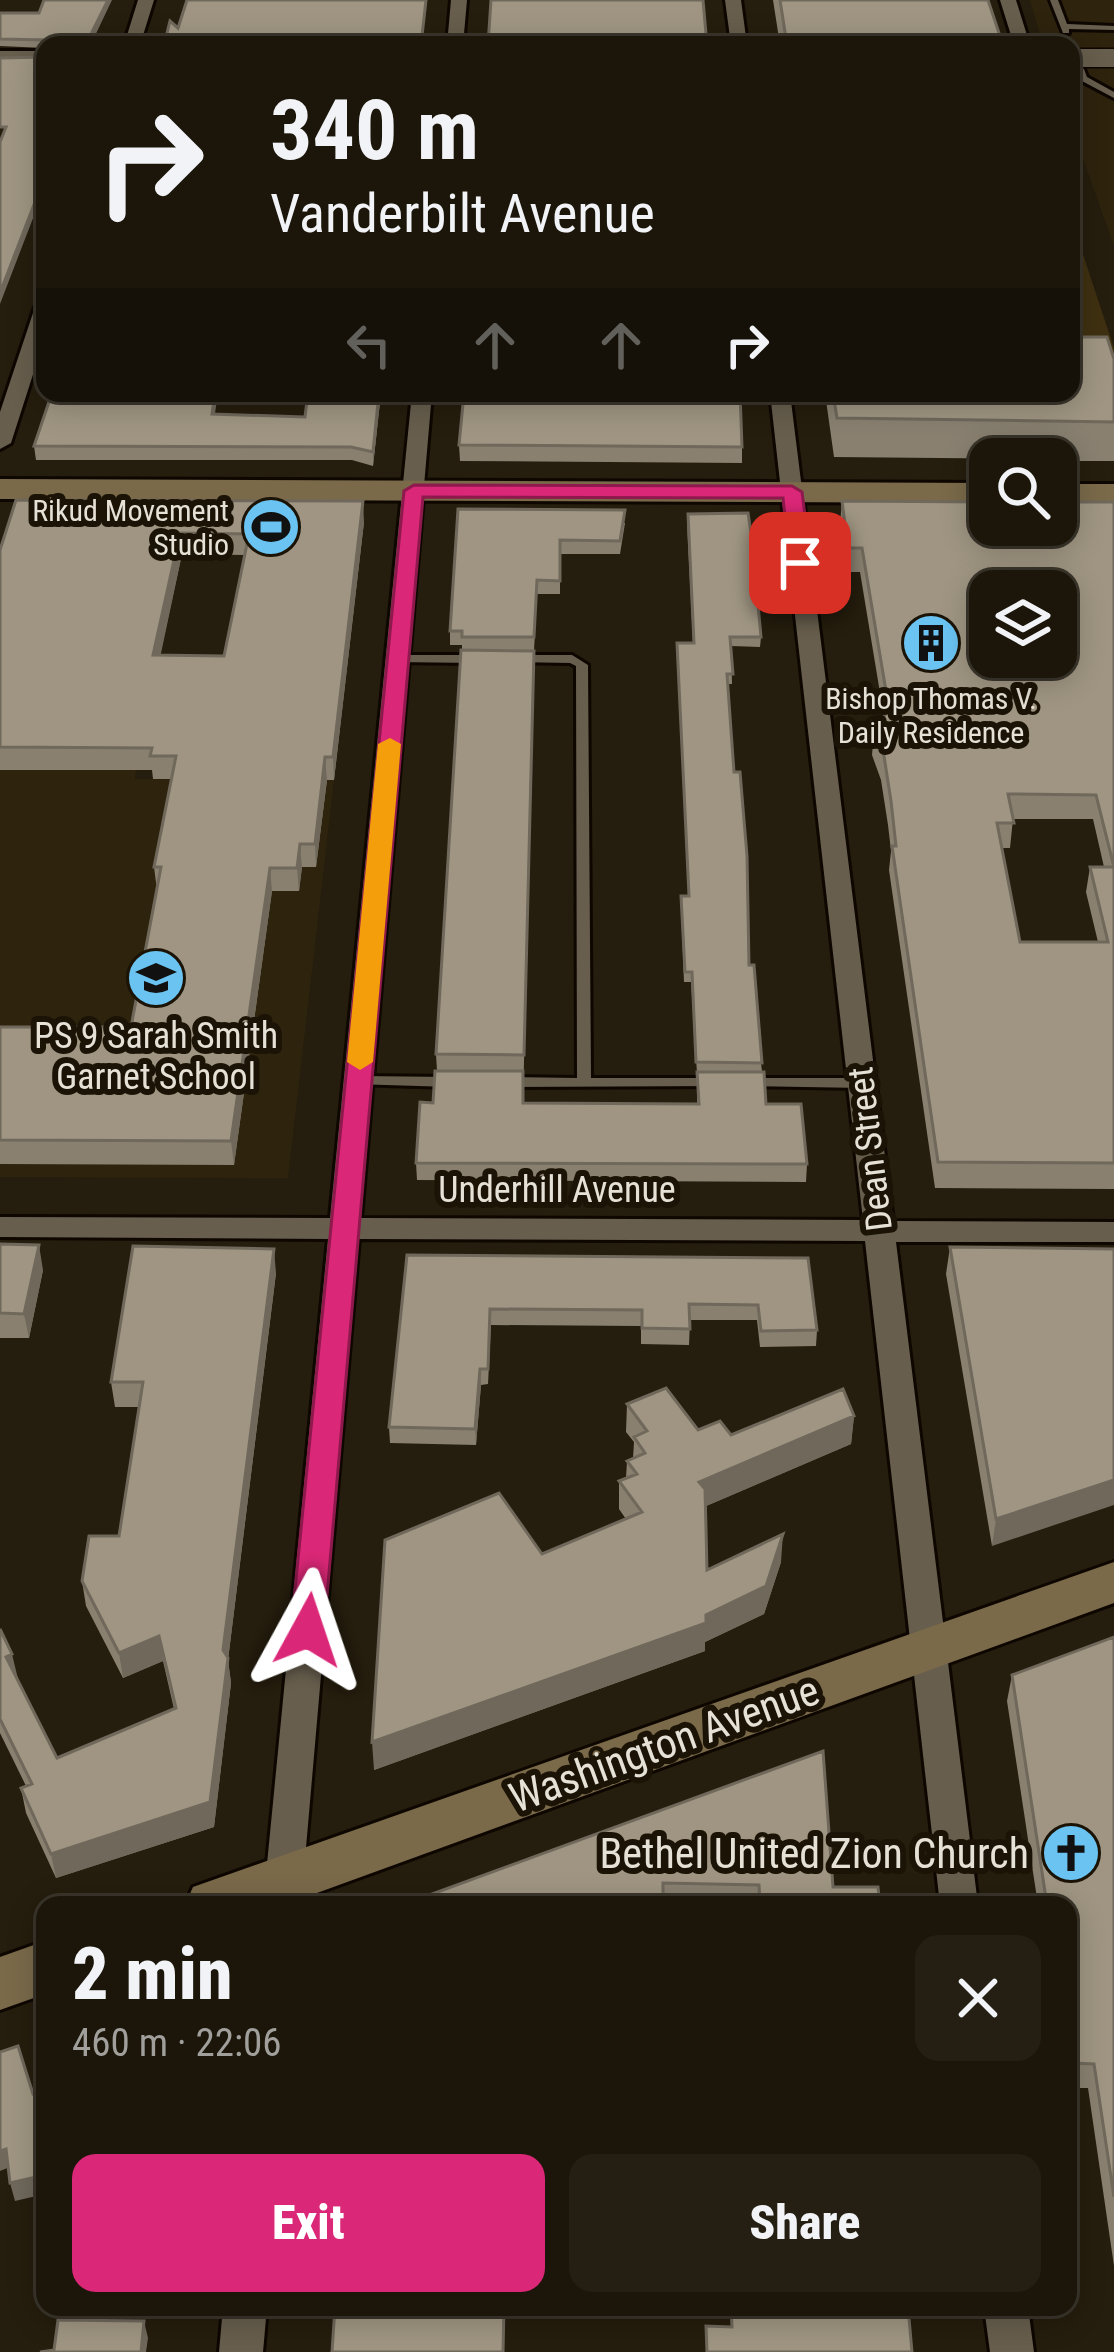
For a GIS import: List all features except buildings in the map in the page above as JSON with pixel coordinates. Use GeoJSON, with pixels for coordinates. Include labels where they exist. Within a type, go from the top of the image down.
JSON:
{"type":"FeatureCollection","features":[{"type":"Feature","properties":{"kind":"main road"},"geometry":{"type":"LineString","coordinates":[[0,489],[969,494]]}},
{"type":"Feature","properties":{"kind":"main road"},"geometry":{"type":"LineString","coordinates":[[1077,494],[1114,494]]}},
{"type":"Feature","properties":{"kind":"main road","name":"Washington Avenue"},"geometry":{"type":"LineString","coordinates":[[284,1892],[1114,1582]]}},
{"type":"Feature","properties":{"kind":"main road"},"geometry":{"type":"LineString","coordinates":[[0,1984],[36,1970]]}},
{"type":"Feature","properties":{"kind":"street"},"geometry":{"type":"LineString","coordinates":[[135,36],[146,0]]}},
{"type":"Feature","properties":{"kind":"street"},"geometry":{"type":"LineString","coordinates":[[456,36],[459,0]]}},
{"type":"Feature","properties":{"kind":"street"},"geometry":{"type":"LineString","coordinates":[[733,0],[738,36]]}},
{"type":"Feature","properties":{"kind":"street"},"geometry":{"type":"LineString","coordinates":[[1008,0],[1019,36]]}},
{"type":"Feature","properties":{"kind":"street"},"geometry":{"type":"LineString","coordinates":[[0,56],[36,56]]}},
{"type":"Feature","properties":{"kind":"street"},"geometry":{"type":"LineString","coordinates":[[1080,58],[1114,58]]}},
{"type":"Feature","properties":{"kind":"street"},"geometry":{"type":"LineString","coordinates":[[0,442],[36,334]]}},
{"type":"Feature","properties":{"kind":"street"},"geometry":{"type":"LineString","coordinates":[[284,1892],[421,402]]}},
{"type":"Feature","properties":{"kind":"street","name":"Dean Street"},"geometry":{"type":"LineString","coordinates":[[781,402],[958,1896]]}},
{"type":"Feature","properties":{"kind":"street","name":"Underhill Avenue"},"geometry":{"type":"LineString","coordinates":[[0,1227],[1114,1232]]}},
{"type":"Feature","properties":{"kind":"street"},"geometry":{"type":"LineString","coordinates":[[241,2352],[244,2316]]}},
{"type":"Feature","properties":{"kind":"street"},"geometry":{"type":"LineString","coordinates":[[1007,2316],[1012,2352]]}},
{"type":"Feature","properties":{"kind":"lane"},"geometry":{"type":"LineString","coordinates":[[1054,0],[1068,36]]}},
{"type":"Feature","properties":{"kind":"lane"},"geometry":{"type":"LineString","coordinates":[[1064,26],[1114,28]]}},
{"type":"Feature","properties":{"kind":"lane"},"geometry":{"type":"LineString","coordinates":[[1080,72],[1082,78],[1114,95]]}},
{"type":"Feature","properties":{"kind":"lane"},"geometry":{"type":"LineString","coordinates":[[398,658],[487,659]]}},
{"type":"Feature","properties":{"kind":"lane"},"geometry":{"type":"LineString","coordinates":[[508,659],[572,659],[582,665],[584,1082]]}},
{"type":"Feature","properties":{"kind":"lane"},"geometry":{"type":"LineString","coordinates":[[358,1081],[464,1082]]}},
{"type":"Feature","properties":{"kind":"lane"},"geometry":{"type":"LineString","coordinates":[[488,1082],[862,1083]]}},
{"type":"Feature","properties":{"kind":"shaded area"},"geometry":{"type":"Polygon","coordinates":[[[1030,0],[1114,0],[1114,246],[1080,150],[1080,36],[1040,36],[1030,0]]]}},
{"type":"Feature","properties":{"kind":"shaded area"},"geometry":{"type":"Polygon","coordinates":[[[1080,245],[1114,348],[1114,415],[1080,383],[1080,245]]]}},
{"type":"Feature","properties":{"kind":"shaded area","name":"PS 9 Sarah Smith Garnet School"},"geometry":{"type":"Polygon","coordinates":[[[0,770],[136,770],[135,779],[334,780],[288,1178],[0,1177],[0,770]]]}},
{"type":"Feature","properties":{"kind":"slow traffic"},"geometry":{"type":"LineString","coordinates":[[360,1062],[390,744]]}},
{"type":"Feature","properties":{"kind":"place","name":"Rikud Movement Studio"},"geometry":{"type":"Point","coordinates":[271,527]}},
{"type":"Feature","properties":{"kind":"place","name":"Bishop Thomas V. Daily Residence"},"geometry":{"type":"Point","coordinates":[931,643]}},
{"type":"Feature","properties":{"kind":"place","name":"PS 9 Sarah Smith Garnet School"},"geometry":{"type":"Point","coordinates":[156,978]}},
{"type":"Feature","properties":{"kind":"place","name":"Bethel United Zion Church"},"geometry":{"type":"Point","coordinates":[1071,1853]}},
{"type":"Feature","properties":{"kind":"route"},"geometry":{"type":"LineString","coordinates":[[308,1630],[414,491],[792,492],[800,563]]}}]}
